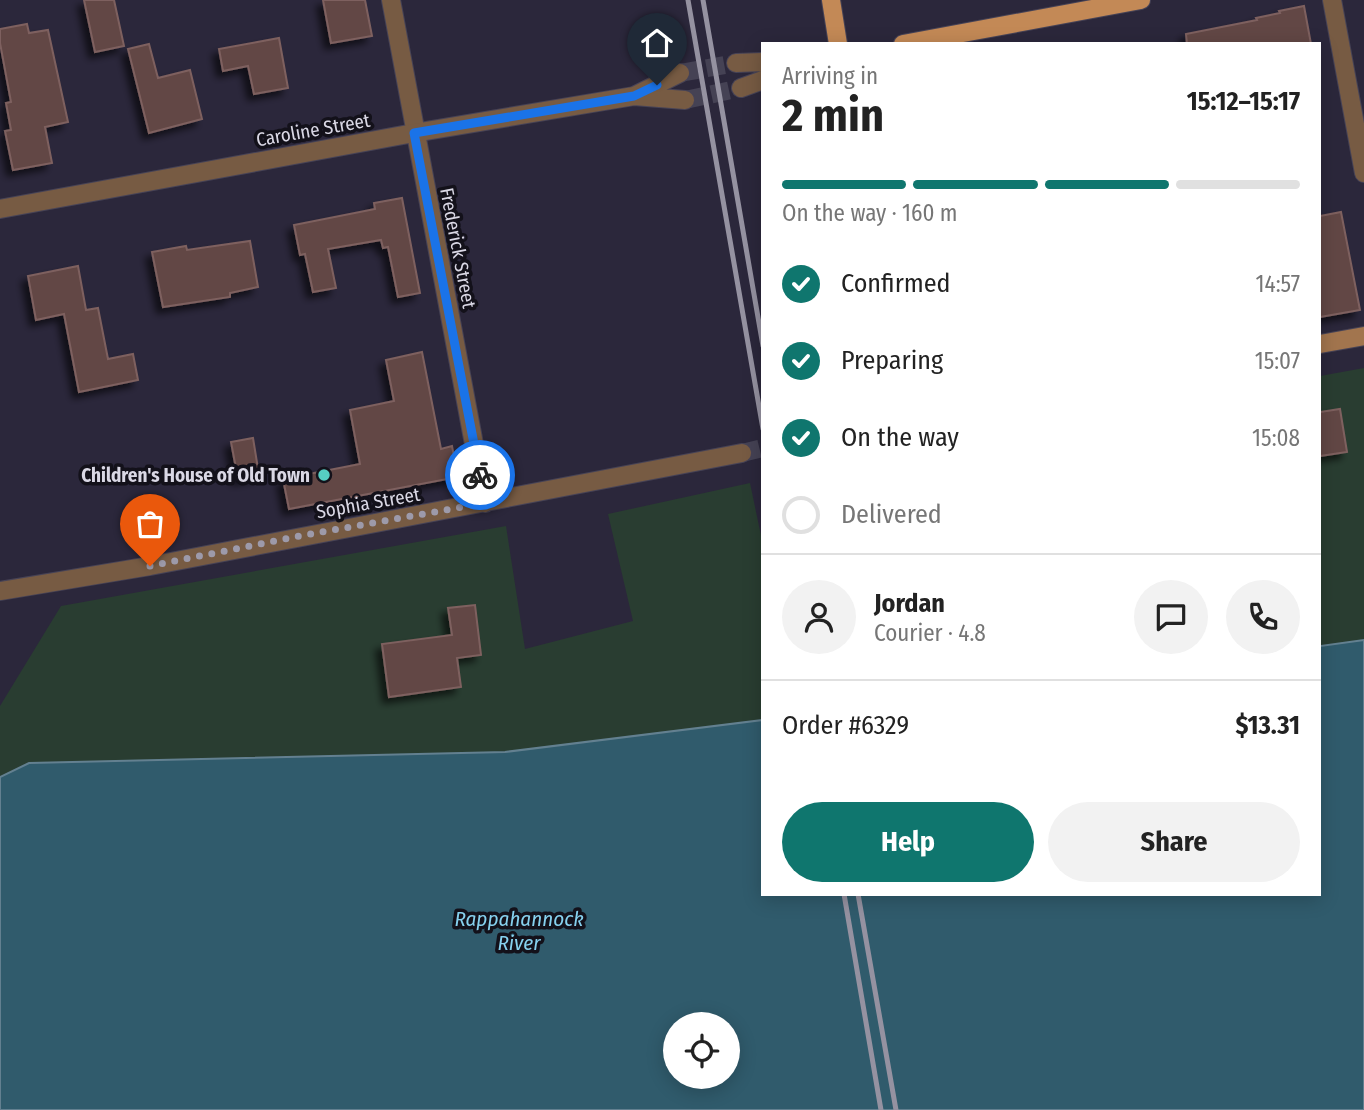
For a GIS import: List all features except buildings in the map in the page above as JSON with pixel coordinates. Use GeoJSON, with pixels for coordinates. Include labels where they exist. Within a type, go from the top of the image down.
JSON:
{"type":"FeatureCollection","features":[{"type":"Feature","properties":{"kind":"main road"},"geometry":{"type":"LineString","coordinates":[[831,0],[838,42]]}},
{"type":"Feature","properties":{"kind":"main road"},"geometry":{"type":"LineString","coordinates":[[914,42],[1141,0]]}},
{"type":"Feature","properties":{"kind":"main road"},"geometry":{"type":"LineString","coordinates":[[1321,344],[1364,336]]}},
{"type":"Feature","properties":{"kind":"street","name":"Frederick Street"},"geometry":{"type":"LineString","coordinates":[[391,0],[485,503]]}},
{"type":"Feature","properties":{"kind":"street"},"geometry":{"type":"LineString","coordinates":[[1332,0],[1364,173]]}},
{"type":"Feature","properties":{"kind":"street"},"geometry":{"type":"LineString","coordinates":[[736,63],[761,62]]}},
{"type":"Feature","properties":{"kind":"street","name":"Caroline Street"},"geometry":{"type":"LineString","coordinates":[[634,96],[680,74]]}},
{"type":"Feature","properties":{"kind":"street"},"geometry":{"type":"LineString","coordinates":[[741,88],[761,81]]}},
{"type":"Feature","properties":{"kind":"street","name":"Caroline Street"},"geometry":{"type":"LineString","coordinates":[[0,209],[414,133],[634,96],[685,100]]}},
{"type":"Feature","properties":{"kind":"street","name":"Sophia Street"},"geometry":{"type":"LineString","coordinates":[[0,591],[150,566],[742,453]]}},
{"type":"Feature","properties":{"kind":"green space"},"geometry":{"type":"Polygon","coordinates":[[[1364,368],[1364,640],[1321,646],[1321,456],[1347,452],[1340,409],[1321,412],[1321,376],[1364,368]]]}},
{"type":"Feature","properties":{"kind":"green space"},"geometry":{"type":"Polygon","coordinates":[[[750,483],[761,535],[761,720],[505,752],[29,763],[0,777],[0,706],[61,606],[506,526],[525,649],[633,621],[608,514],[750,483]]]}},
{"type":"Feature","properties":{"kind":"water","name":"Rappahannock River"},"geometry":{"type":"Polygon","coordinates":[[[1364,640],[1364,1110],[0,1110],[0,777],[29,763],[505,752],[761,720],[761,896],[1321,896],[1321,646],[1364,640]]]}},
{"type":"Feature","properties":{"kind":"tunnel"},"geometry":{"type":"LineString","coordinates":[[680,73],[736,63]]}},
{"type":"Feature","properties":{"kind":"tunnel"},"geometry":{"type":"LineString","coordinates":[[685,100],[741,88]]}},
{"type":"Feature","properties":{"kind":"tunnel"},"geometry":{"type":"LineString","coordinates":[[742,453],[761,448]]}},
{"type":"Feature","properties":{"kind":"railway"},"geometry":{"type":"LineString","coordinates":[[688,0],[761,418]]}},
{"type":"Feature","properties":{"kind":"railway"},"geometry":{"type":"LineString","coordinates":[[703,0],[761,334]]}},
{"type":"Feature","properties":{"kind":"railway"},"geometry":{"type":"LineString","coordinates":[[844,896],[881,1110]]}},
{"type":"Feature","properties":{"kind":"railway"},"geometry":{"type":"LineString","coordinates":[[858,896],[896,1110]]}},
{"type":"Feature","properties":{"kind":"way so far"},"geometry":{"type":"LineString","coordinates":[[150,566],[485,503],[480,475]]}},
{"type":"Feature","properties":{"kind":"place","name":"Children's House of Old Town"},"geometry":{"type":"Point","coordinates":[324,475]}},
{"type":"Feature","properties":{"kind":"route"},"geometry":{"type":"LineString","coordinates":[[480,475],[414,133],[634,96],[657,85]]}}]}
